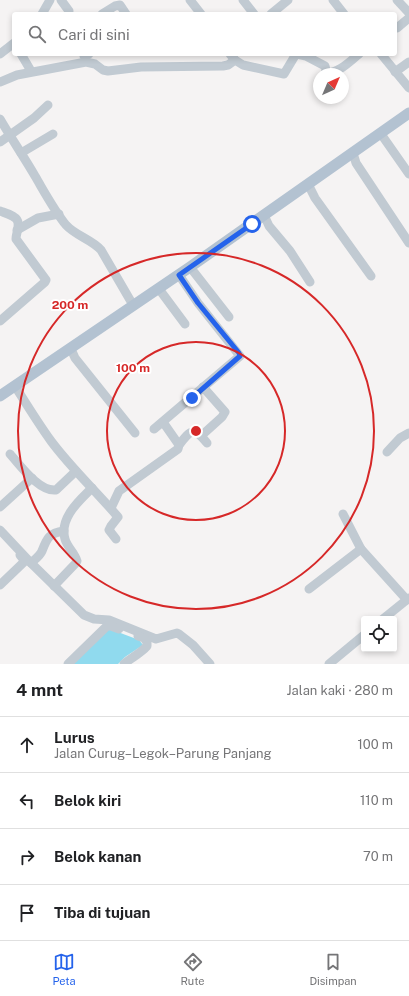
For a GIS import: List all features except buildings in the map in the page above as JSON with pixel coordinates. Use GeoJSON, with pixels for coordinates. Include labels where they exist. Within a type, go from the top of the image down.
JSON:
{"type":"FeatureCollection","features":[{"type":"Feature","properties":{"kind":"main road"},"geometry":{"type":"LineString","coordinates":[[0,396],[72,349],[133,305],[159,289],[409,113]]}},
{"type":"Feature","properties":{"kind":"street"},"geometry":{"type":"LineString","coordinates":[[43,12],[50,0]]}},
{"type":"Feature","properties":{"kind":"street"},"geometry":{"type":"LineString","coordinates":[[61,0],[69,11]]}},
{"type":"Feature","properties":{"kind":"street"},"geometry":{"type":"LineString","coordinates":[[190,0],[199,12]]}},
{"type":"Feature","properties":{"kind":"street"},"geometry":{"type":"LineString","coordinates":[[243,0],[252,12]]}},
{"type":"Feature","properties":{"kind":"street"},"geometry":{"type":"LineString","coordinates":[[273,12],[288,0]]}},
{"type":"Feature","properties":{"kind":"street"},"geometry":{"type":"LineString","coordinates":[[333,0],[342,12]]}},
{"type":"Feature","properties":{"kind":"street"},"geometry":{"type":"LineString","coordinates":[[397,0],[409,14]]}},
{"type":"Feature","properties":{"kind":"street"},"geometry":{"type":"LineString","coordinates":[[105,12],[115,6],[120,5],[125,12]]}},
{"type":"Feature","properties":{"kind":"street"},"geometry":{"type":"LineString","coordinates":[[397,28],[409,18]]}},
{"type":"Feature","properties":{"kind":"street"},"geometry":{"type":"LineString","coordinates":[[0,54],[12,45]]}},
{"type":"Feature","properties":{"kind":"street"},"geometry":{"type":"LineString","coordinates":[[22,56],[31,71]]}},
{"type":"Feature","properties":{"kind":"street"},"geometry":{"type":"LineString","coordinates":[[0,82],[17,74],[85,57],[102,70],[108,71],[141,67],[224,66],[228,65],[233,57],[243,65],[284,74],[296,56]]}},
{"type":"Feature","properties":{"kind":"street"},"geometry":{"type":"LineString","coordinates":[[306,56],[325,66],[326,68]]}},
{"type":"Feature","properties":{"kind":"street"},"geometry":{"type":"LineString","coordinates":[[341,68],[356,56]]}},
{"type":"Feature","properties":{"kind":"street"},"geometry":{"type":"LineString","coordinates":[[383,56],[409,88]]}},
{"type":"Feature","properties":{"kind":"street"},"geometry":{"type":"LineString","coordinates":[[395,72],[409,62]]}},
{"type":"Feature","properties":{"kind":"street"},"geometry":{"type":"LineString","coordinates":[[0,142],[34,118],[48,105]]}},
{"type":"Feature","properties":{"kind":"street"},"geometry":{"type":"LineString","coordinates":[[0,119],[46,196],[71,230],[101,250],[133,305]]}},
{"type":"Feature","properties":{"kind":"street"},"geometry":{"type":"LineString","coordinates":[[21,153],[53,134]]}},
{"type":"Feature","properties":{"kind":"street"},"geometry":{"type":"LineString","coordinates":[[381,134],[409,174]]}},
{"type":"Feature","properties":{"kind":"street"},"geometry":{"type":"LineString","coordinates":[[353,153],[356,164],[409,243]]}},
{"type":"Feature","properties":{"kind":"street"},"geometry":{"type":"LineString","coordinates":[[308,184],[315,198],[371,276]]}},
{"type":"Feature","properties":{"kind":"street"},"geometry":{"type":"LineString","coordinates":[[0,210],[17,220],[16,239],[46,280],[0,321]]}},
{"type":"Feature","properties":{"kind":"street"},"geometry":{"type":"LineString","coordinates":[[17,230],[38,218],[59,214]]}},
{"type":"Feature","properties":{"kind":"street"},"geometry":{"type":"LineString","coordinates":[[264,215],[269,226],[290,251],[310,282]]}},
{"type":"Feature","properties":{"kind":"street"},"geometry":{"type":"LineString","coordinates":[[190,267],[229,317]]}},
{"type":"Feature","properties":{"kind":"street"},"geometry":{"type":"LineString","coordinates":[[154,429],[240,356],[198,303],[179,275]]}},
{"type":"Feature","properties":{"kind":"street"},"geometry":{"type":"LineString","coordinates":[[159,289],[185,324]]}},
{"type":"Feature","properties":{"kind":"street"},"geometry":{"type":"LineString","coordinates":[[72,349],[75,358],[135,433]]}},
{"type":"Feature","properties":{"kind":"street"},"geometry":{"type":"LineString","coordinates":[[16,386],[40,427],[76,471],[118,517],[110,526],[109,530],[116,539]]}},
{"type":"Feature","properties":{"kind":"street"},"geometry":{"type":"LineString","coordinates":[[201,436],[222,417],[225,412],[203,387]]}},
{"type":"Feature","properties":{"kind":"street"},"geometry":{"type":"LineString","coordinates":[[163,422],[179,445]]}},
{"type":"Feature","properties":{"kind":"street"},"geometry":{"type":"LineString","coordinates":[[111,508],[119,490],[178,448],[190,433],[196,432],[207,443]]}},
{"type":"Feature","properties":{"kind":"street"},"geometry":{"type":"LineString","coordinates":[[387,452],[400,438],[409,433]]}},
{"type":"Feature","properties":{"kind":"street"},"geometry":{"type":"LineString","coordinates":[[10,454],[32,478],[43,486],[53,490],[56,490],[76,471]]}},
{"type":"Feature","properties":{"kind":"street"},"geometry":{"type":"LineString","coordinates":[[0,507],[32,478]]}},
{"type":"Feature","properties":{"kind":"street"},"geometry":{"type":"LineString","coordinates":[[54,586],[77,561],[65,539],[64,531],[72,509],[92,488]]}},
{"type":"Feature","properties":{"kind":"street"},"geometry":{"type":"LineString","coordinates":[[343,514],[361,549],[408,599],[387,616]]}},
{"type":"Feature","properties":{"kind":"street"},"geometry":{"type":"LineString","coordinates":[[0,530],[79,611],[87,617],[109,620],[144,638],[147,642],[147,646],[124,664]]}},
{"type":"Feature","properties":{"kind":"street"},"geometry":{"type":"LineString","coordinates":[[31,563],[42,551],[42,546],[48,538],[58,532],[64,531]]}},
{"type":"Feature","properties":{"kind":"street"},"geometry":{"type":"LineString","coordinates":[[0,534],[25,561],[0,585]]}},
{"type":"Feature","properties":{"kind":"street"},"geometry":{"type":"LineString","coordinates":[[309,589],[361,549]]}},
{"type":"Feature","properties":{"kind":"street"},"geometry":{"type":"LineString","coordinates":[[68,664],[107,626],[130,630],[156,639],[177,633],[193,645],[210,664]]}},
{"type":"Feature","properties":{"kind":"street"},"geometry":{"type":"LineString","coordinates":[[329,664],[361,637]]}},
{"type":"Feature","properties":{"kind":"water"},"geometry":{"type":"Polygon","coordinates":[[[110,629],[139,640],[143,645],[125,657],[118,664],[73,664],[107,630],[110,629]]]}},
{"type":"Feature","properties":{"kind":"route"},"geometry":{"type":"LineString","coordinates":[[192,398],[240,356],[198,303],[179,275],[252,224]]}}]}
